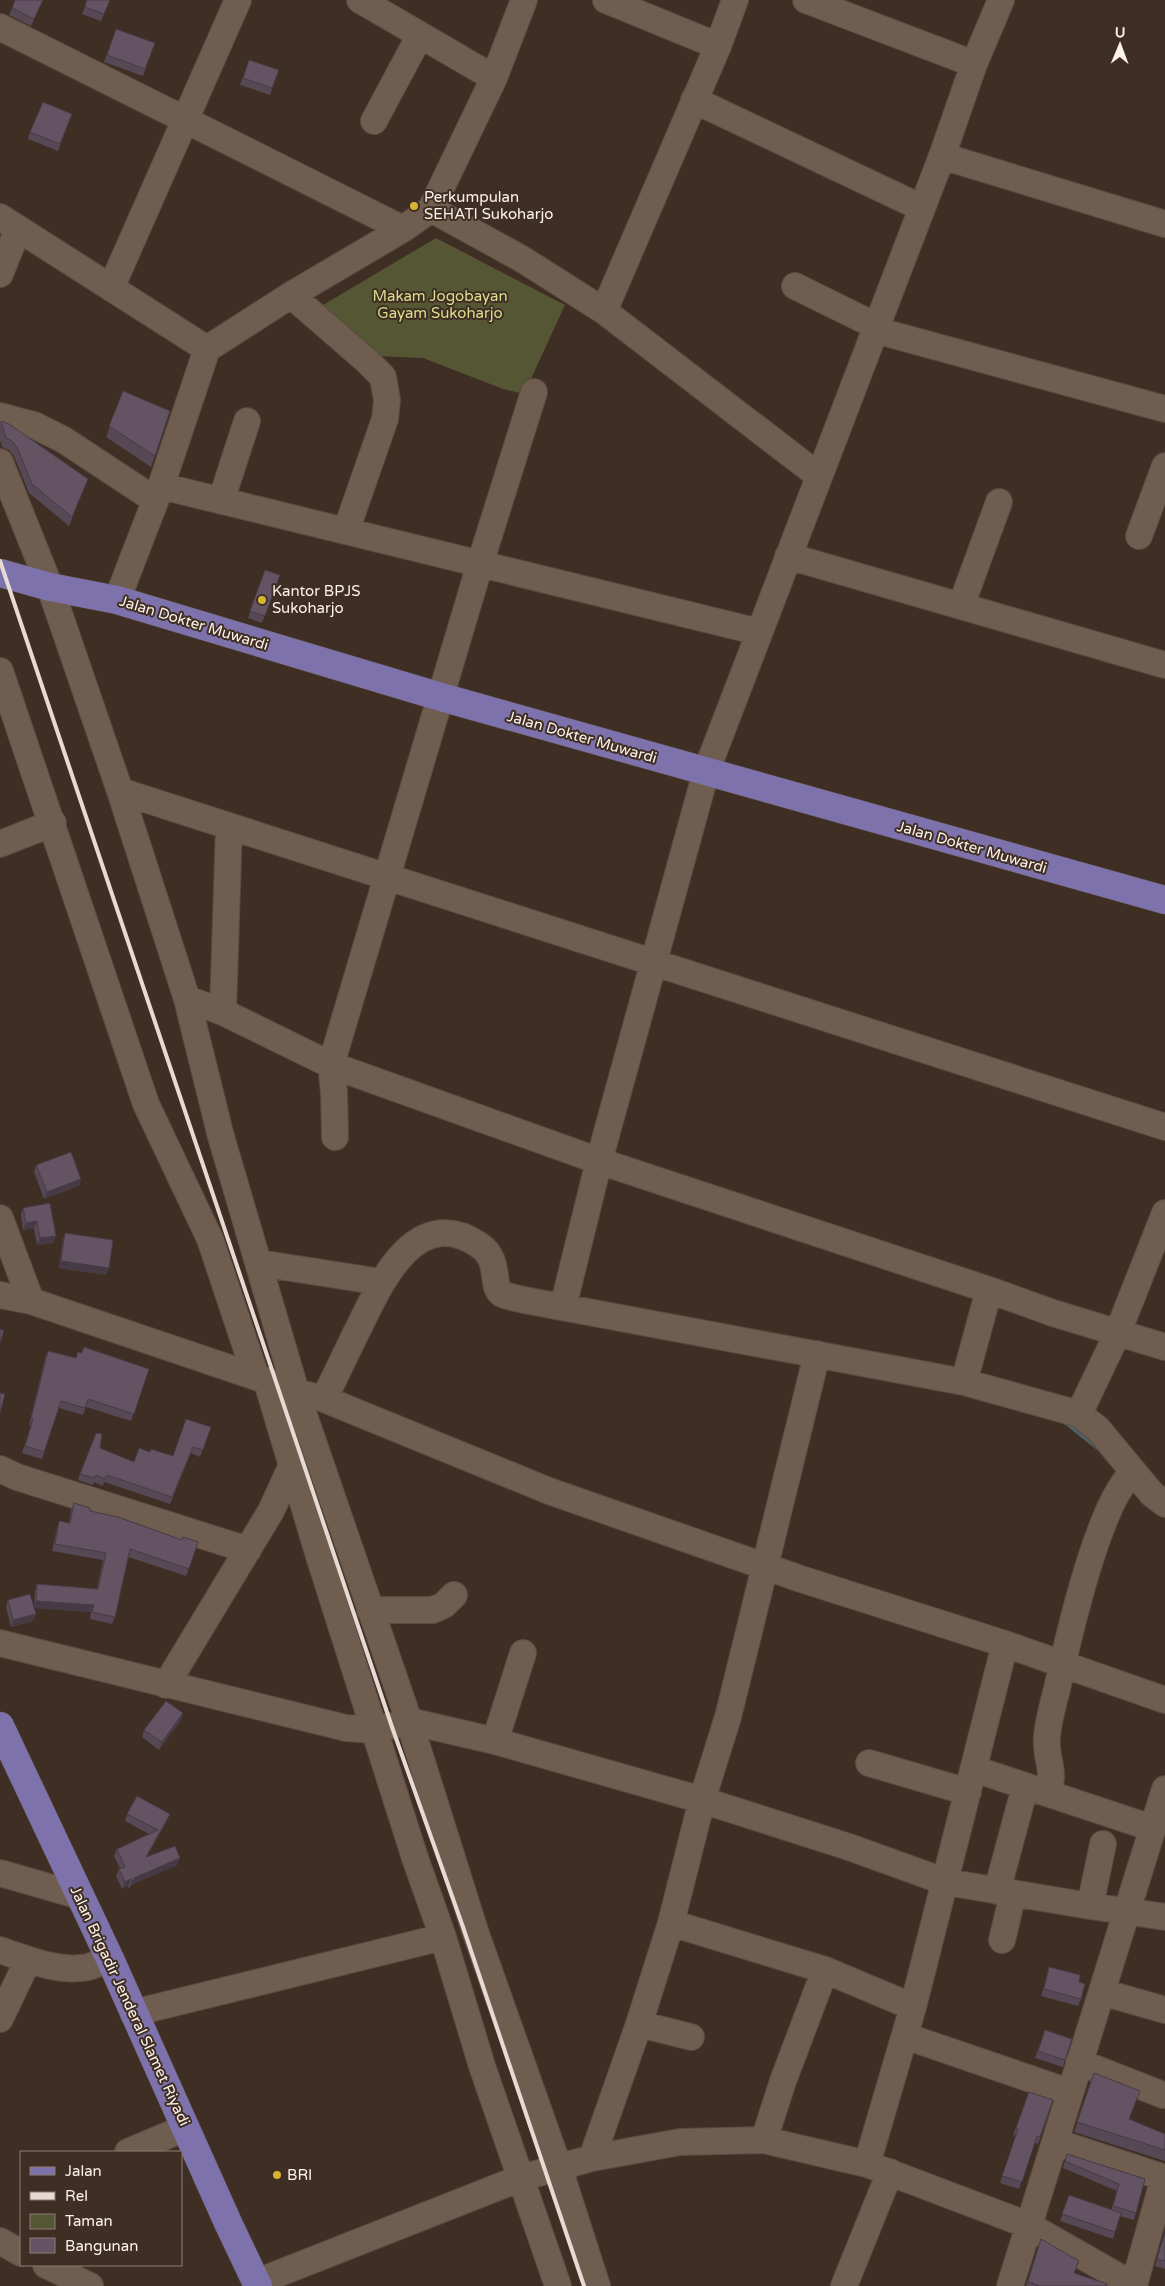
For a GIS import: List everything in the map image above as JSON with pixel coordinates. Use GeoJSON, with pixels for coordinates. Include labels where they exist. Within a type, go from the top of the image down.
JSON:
{"type":"FeatureCollection","features":[{"type":"Feature","properties":{"kind":"main road","name":"Jalan Dokter Muwardi"},"geometry":{"type":"LineString","coordinates":[[0,573],[50,587],[117,600],[441,697],[1165,900]]}},
{"type":"Feature","properties":{"kind":"main road","name":"Jalan Brigadir Jenderal Slamet Riyadi"},"geometry":{"type":"LineString","coordinates":[[0,1726],[110,1959],[133,2014],[258,2284]]}},
{"type":"Feature","properties":{"kind":"street"},"geometry":{"type":"LineString","coordinates":[[112,288],[238,0]]}},
{"type":"Feature","properties":{"kind":"street"},"geometry":{"type":"LineString","coordinates":[[360,0],[494,78]]}},
{"type":"Feature","properties":{"kind":"street"},"geometry":{"type":"LineString","coordinates":[[117,600],[158,493],[207,349],[291,295],[403,229],[431,209],[494,78],[524,0]]}},
{"type":"Feature","properties":{"kind":"street"},"geometry":{"type":"LineString","coordinates":[[606,0],[718,46]]}},
{"type":"Feature","properties":{"kind":"street"},"geometry":{"type":"LineString","coordinates":[[604,311],[718,46],[735,0]]}},
{"type":"Feature","properties":{"kind":"street"},"geometry":{"type":"LineString","coordinates":[[806,0],[974,64]]}},
{"type":"Feature","properties":{"kind":"street"},"geometry":{"type":"LineString","coordinates":[[563,1307],[599,1161],[706,772],[942,156],[974,64],[1001,0]]}},
{"type":"Feature","properties":{"kind":"street"},"geometry":{"type":"LineString","coordinates":[[0,27],[403,229]]}},
{"type":"Feature","properties":{"kind":"street"},"geometry":{"type":"LineString","coordinates":[[374,121],[420,35]]}},
{"type":"Feature","properties":{"kind":"street"},"geometry":{"type":"LineString","coordinates":[[694,100],[922,208]]}},
{"type":"Feature","properties":{"kind":"street"},"geometry":{"type":"LineString","coordinates":[[942,156],[1165,224]]}},
{"type":"Feature","properties":{"kind":"street"},"geometry":{"type":"LineString","coordinates":[[431,209],[522,259],[604,311],[819,476]]}},
{"type":"Feature","properties":{"kind":"street"},"geometry":{"type":"LineString","coordinates":[[0,274],[9,223],[207,349]]}},
{"type":"Feature","properties":{"kind":"street"},"geometry":{"type":"LineString","coordinates":[[795,286],[875,328],[1165,409]]}},
{"type":"Feature","properties":{"kind":"street"},"geometry":{"type":"LineString","coordinates":[[291,295],[383,377],[387,400],[385,419],[346,532]]}},
{"type":"Feature","properties":{"kind":"street"},"geometry":{"type":"LineString","coordinates":[[335,1136],[331,1065],[480,564],[534,392]]}},
{"type":"Feature","properties":{"kind":"street"},"geometry":{"type":"LineString","coordinates":[[0,416],[34,425],[158,493],[221,501],[759,632]]}},
{"type":"Feature","properties":{"kind":"street"},"geometry":{"type":"LineString","coordinates":[[221,501],[247,421]]}},
{"type":"Feature","properties":{"kind":"street"},"geometry":{"type":"LineString","coordinates":[[0,462],[50,587],[120,791],[187,999],[220,1133],[296,1392],[409,1721],[475,1931],[559,2168],[597,2286]]}},
{"type":"Feature","properties":{"kind":"street"},"geometry":{"type":"LineString","coordinates":[[1139,536],[1165,466]]}},
{"type":"Feature","properties":{"kind":"street"},"geometry":{"type":"LineString","coordinates":[[961,606],[999,502]]}},
{"type":"Feature","properties":{"kind":"street"},"geometry":{"type":"LineString","coordinates":[[788,556],[1165,665]]}},
{"type":"Feature","properties":{"kind":"street"},"geometry":{"type":"LineString","coordinates":[[0,671],[53,823],[146,1104],[210,1240],[292,1465],[482,2066],[558,2286]]}},
{"type":"Feature","properties":{"kind":"street"},"geometry":{"type":"LineString","coordinates":[[120,791],[1165,1128]]}},
{"type":"Feature","properties":{"kind":"street"},"geometry":{"type":"LineString","coordinates":[[0,844],[53,823]]}},
{"type":"Feature","properties":{"kind":"street"},"geometry":{"type":"LineString","coordinates":[[223,1012],[228,826]]}},
{"type":"Feature","properties":{"kind":"street"},"geometry":{"type":"LineString","coordinates":[[187,999],[223,1012],[331,1065],[599,1161],[1053,1313],[1165,1347]]}},
{"type":"Feature","properties":{"kind":"street"},"geometry":{"type":"LineString","coordinates":[[1080,1414],[1118,1332],[1165,1213]]}},
{"type":"Feature","properties":{"kind":"street"},"geometry":{"type":"LineString","coordinates":[[0,1218],[31,1301]]}},
{"type":"Feature","properties":{"kind":"street"},"geometry":{"type":"LineString","coordinates":[[324,1399],[381,1282],[401,1255],[426,1236],[450,1233],[471,1240],[486,1250],[493,1259],[498,1290],[502,1294],[815,1362],[964,1382],[1080,1414],[1098,1429],[1129,1477],[1165,1504]]}},
{"type":"Feature","properties":{"kind":"street"},"geometry":{"type":"LineString","coordinates":[[259,1263],[381,1282]]}},
{"type":"Feature","properties":{"kind":"street"},"geometry":{"type":"LineString","coordinates":[[964,1382],[989,1290]]}},
{"type":"Feature","properties":{"kind":"street"},"geometry":{"type":"LineString","coordinates":[[0,1295],[31,1301],[296,1392],[324,1399],[549,1491],[766,1565],[801,1579],[1005,1644],[1165,1700]]}},
{"type":"Feature","properties":{"kind":"street"},"geometry":{"type":"LineString","coordinates":[[592,2158],[639,2024],[671,1923],[702,1800],[728,1717],[815,1362]]}},
{"type":"Feature","properties":{"kind":"street"},"geometry":{"type":"LineString","coordinates":[[166,1685],[271,1511],[292,1465]]}},
{"type":"Feature","properties":{"kind":"street"},"geometry":{"type":"LineString","coordinates":[[0,1470],[16,1477],[248,1550]]}},
{"type":"Feature","properties":{"kind":"street"},"geometry":{"type":"LineString","coordinates":[[1002,1940],[1005,1892],[1036,1790],[1052,1774],[1048,1762],[1046,1738],[1072,1622],[1112,1501],[1129,1477]]}},
{"type":"Feature","properties":{"kind":"street"},"geometry":{"type":"LineString","coordinates":[[370,1610],[433,1610],[444,1605],[454,1595]]}},
{"type":"Feature","properties":{"kind":"street"},"geometry":{"type":"LineString","coordinates":[[0,1643],[78,1660],[166,1685],[346,1728],[375,1730],[409,1721],[495,1741],[702,1800],[849,1846],[946,1882],[1165,1917]]}},
{"type":"Feature","properties":{"kind":"street"},"geometry":{"type":"LineString","coordinates":[[844,2286],[878,2168],[905,2036],[946,1882],[1005,1644]]}},
{"type":"Feature","properties":{"kind":"street"},"geometry":{"type":"LineString","coordinates":[[495,1741],[523,1653]]}},
{"type":"Feature","properties":{"kind":"street"},"geometry":{"type":"LineString","coordinates":[[869,1762],[971,1781],[1036,1790],[1152,1828]]}},
{"type":"Feature","properties":{"kind":"street"},"geometry":{"type":"LineString","coordinates":[[1010,2286],[1165,1789]]}},
{"type":"Feature","properties":{"kind":"street"},"geometry":{"type":"LineString","coordinates":[[1090,1906],[1103,1844]]}},
{"type":"Feature","properties":{"kind":"street"},"geometry":{"type":"LineString","coordinates":[[0,1873],[80,1896]]}},
{"type":"Feature","properties":{"kind":"street"},"geometry":{"type":"LineString","coordinates":[[671,1923],[825,1970],[913,2007]]}},
{"type":"Feature","properties":{"kind":"street"},"geometry":{"type":"LineString","coordinates":[[133,2014],[442,1937]]}},
{"type":"Feature","properties":{"kind":"street"},"geometry":{"type":"LineString","coordinates":[[0,1950],[28,1960],[75,1969],[89,1967],[110,1959]]}},
{"type":"Feature","properties":{"kind":"street"},"geometry":{"type":"LineString","coordinates":[[0,2019],[28,1960]]}},
{"type":"Feature","properties":{"kind":"street"},"geometry":{"type":"LineString","coordinates":[[764,2140],[783,2081],[825,1970]]}},
{"type":"Feature","properties":{"kind":"street"},"geometry":{"type":"LineString","coordinates":[[1102,1992],[1165,2010]]}},
{"type":"Feature","properties":{"kind":"street"},"geometry":{"type":"LineString","coordinates":[[639,2024],[691,2037]]}},
{"type":"Feature","properties":{"kind":"street"},"geometry":{"type":"LineString","coordinates":[[905,2036],[1069,2092]]}},
{"type":"Feature","properties":{"kind":"street"},"geometry":{"type":"LineString","coordinates":[[1079,2062],[1163,2095]]}},
{"type":"Feature","properties":{"kind":"street"},"geometry":{"type":"LineString","coordinates":[[130,2151],[185,2128]]}},
{"type":"Feature","properties":{"kind":"street"},"geometry":{"type":"LineString","coordinates":[[258,2284],[521,2178],[592,2158],[680,2142],[764,2140],[807,2149],[878,2168],[1028,2224],[1134,2286],[1165,2178],[1056,2142]]}},
{"type":"Feature","properties":{"kind":"street"},"geometry":{"type":"LineString","coordinates":[[0,2241],[20,2252]]}},
{"type":"Feature","properties":{"kind":"street"},"geometry":{"type":"LineString","coordinates":[[48,2266],[90,2286]]}},
{"type":"Feature","properties":{"kind":"green space","name":"Makam Jogobayan Gayam Sukoharjo"},"geometry":{"type":"Polygon","coordinates":[[[436,238],[565,305],[524,394],[503,389],[423,358],[350,355],[301,318],[436,238]]]}},
{"type":"Feature","properties":{"kind":"building"},"geometry":{"type":"Polygon","coordinates":[[[15,0],[43,0],[34,19],[12,8],[15,0]]]}},
{"type":"Feature","properties":{"kind":"building"},"geometry":{"type":"Polygon","coordinates":[[[87,0],[110,0],[104,14],[85,7],[87,0]]]}},
{"type":"Feature","properties":{"kind":"building"},"geometry":{"type":"Polygon","coordinates":[[[116,29],[155,43],[145,69],[107,55],[116,29]]]}},
{"type":"Feature","properties":{"kind":"building"},"geometry":{"type":"Polygon","coordinates":[[[249,60],[279,70],[272,88],[243,78],[249,60]]]}},
{"type":"Feature","properties":{"kind":"building"},"geometry":{"type":"Polygon","coordinates":[[[43,102],[72,114],[60,144],[30,132],[43,102]]]}},
{"type":"Feature","properties":{"kind":"building"},"geometry":{"type":"Polygon","coordinates":[[[123,391],[170,411],[155,456],[109,426],[123,391]]]}},
{"type":"Feature","properties":{"kind":"building"},"geometry":{"type":"Polygon","coordinates":[[[1,421],[9,424],[88,479],[72,517],[32,484],[17,447],[6,438],[1,421]]]}},
{"type":"Feature","properties":{"kind":"building","name":"Kantor BPJS Sukoharjo"},"geometry":{"type":"Polygon","coordinates":[[[265,570],[280,575],[265,616],[250,611],[265,570]]]}},
{"type":"Feature","properties":{"kind":"building"},"geometry":{"type":"Polygon","coordinates":[[[71,1152],[81,1179],[47,1192],[36,1165],[71,1152]]]}},
{"type":"Feature","properties":{"kind":"building"},"geometry":{"type":"Polygon","coordinates":[[[50,1203],[56,1236],[40,1238],[37,1221],[26,1223],[23,1208],[50,1203]]]}},
{"type":"Feature","properties":{"kind":"building"},"geometry":{"type":"Polygon","coordinates":[[[65,1233],[113,1240],[109,1268],[61,1261],[65,1233]]]}},
{"type":"Feature","properties":{"kind":"building"},"geometry":{"type":"Polygon","coordinates":[[[0,1329],[4,1331],[0,1343],[0,1329]]]}},
{"type":"Feature","properties":{"kind":"building"},"geometry":{"type":"Polygon","coordinates":[[[84,1347],[149,1369],[134,1414],[88,1399],[85,1408],[61,1401],[44,1452],[25,1446],[48,1351],[76,1358],[78,1352],[82,1353],[84,1347]]]}},
{"type":"Feature","properties":{"kind":"building"},"geometry":{"type":"Polygon","coordinates":[[[0,1393],[5,1394],[0,1413],[0,1393]]]}},
{"type":"Feature","properties":{"kind":"building"},"geometry":{"type":"Polygon","coordinates":[[[186,1419],[211,1427],[203,1450],[193,1447],[172,1497],[107,1475],[105,1479],[96,1475],[95,1478],[80,1474],[96,1433],[102,1434],[100,1448],[134,1462],[139,1448],[150,1452],[151,1449],[173,1456],[186,1419]]]}},
{"type":"Feature","properties":{"kind":"building"},"geometry":{"type":"Polygon","coordinates":[[[74,1503],[90,1508],[90,1511],[118,1517],[182,1540],[183,1537],[198,1542],[189,1569],[130,1549],[115,1617],[92,1612],[94,1605],[36,1601],[37,1584],[98,1589],[106,1553],[55,1544],[59,1521],[70,1523],[74,1503]]]}},
{"type":"Feature","properties":{"kind":"building"},"geometry":{"type":"Polygon","coordinates":[[[30,1594],[36,1614],[13,1620],[8,1600],[30,1594]]]}},
{"type":"Feature","properties":{"kind":"building"},"geometry":{"type":"Polygon","coordinates":[[[166,1701],[183,1713],[162,1742],[144,1730],[166,1701]]]}},
{"type":"Feature","properties":{"kind":"building"},"geometry":{"type":"Polygon","coordinates":[[[137,1796],[170,1814],[146,1857],[175,1846],[180,1858],[134,1878],[132,1882],[131,1879],[125,1882],[119,1869],[125,1867],[117,1849],[158,1830],[127,1814],[137,1796]]]}},
{"type":"Feature","properties":{"kind":"building"},"geometry":{"type":"Polygon","coordinates":[[[1049,1967],[1080,1975],[1079,1982],[1085,1984],[1081,1999],[1044,1989],[1049,1967]]]}},
{"type":"Feature","properties":{"kind":"building"},"geometry":{"type":"Polygon","coordinates":[[[1045,2030],[1072,2039],[1065,2060],[1038,2051],[1045,2030]]]}},
{"type":"Feature","properties":{"kind":"building"},"geometry":{"type":"Polygon","coordinates":[[[1094,2073],[1140,2091],[1129,2119],[1165,2134],[1165,2150],[1077,2122],[1094,2073]]]}},
{"type":"Feature","properties":{"kind":"building"},"geometry":{"type":"Polygon","coordinates":[[[1029,2092],[1053,2100],[1040,2137],[1037,2136],[1022,2182],[1002,2176],[1029,2092]]]}},
{"type":"Feature","properties":{"kind":"building"},"geometry":{"type":"Polygon","coordinates":[[[1067,2154],[1145,2179],[1136,2213],[1113,2206],[1119,2184],[1065,2161],[1067,2154]]]}},
{"type":"Feature","properties":{"kind":"building"},"geometry":{"type":"Polygon","coordinates":[[[1069,2195],[1121,2213],[1115,2232],[1062,2214],[1069,2195]]]}},
{"type":"Feature","properties":{"kind":"building"},"geometry":{"type":"Polygon","coordinates":[[[1165,2232],[1165,2261],[1157,2259],[1165,2232]]]}},
{"type":"Feature","properties":{"kind":"building"},"geometry":{"type":"Polygon","coordinates":[[[1041,2239],[1079,2261],[1074,2273],[1107,2284],[1106,2286],[1039,2286],[1028,2281],[1041,2239]]]}},
{"type":"Feature","properties":{"kind":"waterway"},"geometry":{"type":"LineString","coordinates":[[1065,1421],[1099,1448]]}},
{"type":"Feature","properties":{"kind":"railway"},"geometry":{"type":"LineString","coordinates":[[0,561],[392,1727],[463,1927],[584,2286]]}},
{"type":"Feature","properties":{"kind":"place","name":"Perkumpulan SEHATI Sukoharjo"},"geometry":{"type":"Point","coordinates":[414,206]}},
{"type":"Feature","properties":{"kind":"place","name":"Kantor BPJS Sukoharjo"},"geometry":{"type":"Point","coordinates":[262,600]}},
{"type":"Feature","properties":{"kind":"place","name":"BRI"},"geometry":{"type":"Point","coordinates":[277,2175]}}]}
